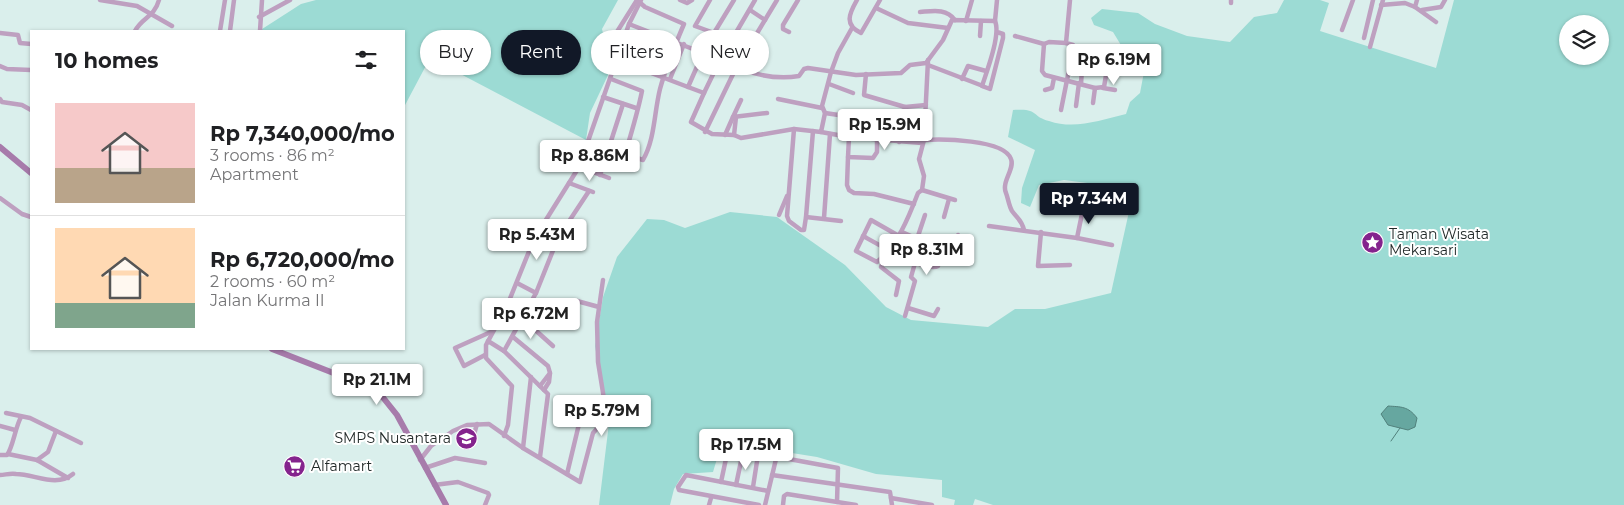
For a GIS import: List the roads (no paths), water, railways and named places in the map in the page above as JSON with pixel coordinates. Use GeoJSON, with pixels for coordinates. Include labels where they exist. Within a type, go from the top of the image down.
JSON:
{"type":"FeatureCollection","features":[{"type":"Feature","properties":{"kind":"street"},"geometry":{"type":"LineString","coordinates":[[100,0],[137,6],[172,26]]}},
{"type":"Feature","properties":{"kind":"street"},"geometry":{"type":"LineString","coordinates":[[136,30],[140,22],[154,14],[159,0]]}},
{"type":"Feature","properties":{"kind":"street"},"geometry":{"type":"LineString","coordinates":[[225,0],[226,28]]}},
{"type":"Feature","properties":{"kind":"street"},"geometry":{"type":"LineString","coordinates":[[226,28],[234,0]]}},
{"type":"Feature","properties":{"kind":"street"},"geometry":{"type":"LineString","coordinates":[[260,30],[259,17],[262,0]]}},
{"type":"Feature","properties":{"kind":"street"},"geometry":{"type":"LineString","coordinates":[[259,17],[290,0]]}},
{"type":"Feature","properties":{"kind":"street"},"geometry":{"type":"LineString","coordinates":[[680,0],[688,3],[692,0]]}},
{"type":"Feature","properties":{"kind":"street"},"geometry":{"type":"LineString","coordinates":[[710,0],[695,26],[714,33],[734,0]]}},
{"type":"Feature","properties":{"kind":"street"},"geometry":{"type":"LineString","coordinates":[[738,30],[755,0]]}},
{"type":"Feature","properties":{"kind":"street"},"geometry":{"type":"LineString","coordinates":[[759,30],[777,0]]}},
{"type":"Feature","properties":{"kind":"street"},"geometry":{"type":"LineString","coordinates":[[789,32],[783,29],[783,25],[798,0]]}},
{"type":"Feature","properties":{"kind":"street"},"geometry":{"type":"LineString","coordinates":[[857,0],[849,15],[849,22],[852,28],[862,32],[880,0]]}},
{"type":"Feature","properties":{"kind":"street"},"geometry":{"type":"LineString","coordinates":[[966,20],[972,0]]}},
{"type":"Feature","properties":{"kind":"street"},"geometry":{"type":"LineString","coordinates":[[983,86],[997,32],[995,21],[997,0]]}},
{"type":"Feature","properties":{"kind":"street"},"geometry":{"type":"LineString","coordinates":[[1066,43],[1070,0]]}},
{"type":"Feature","properties":{"kind":"street"},"geometry":{"type":"LineString","coordinates":[[1342,30],[1353,0]]}},
{"type":"Feature","properties":{"kind":"street"},"geometry":{"type":"LineString","coordinates":[[1364,38],[1373,0]]}},
{"type":"Feature","properties":{"kind":"street"},"geometry":{"type":"LineString","coordinates":[[1415,7],[1418,0]]}},
{"type":"Feature","properties":{"kind":"street"},"geometry":{"type":"LineString","coordinates":[[1422,10],[1441,6],[1445,0]]}},
{"type":"Feature","properties":{"kind":"street"},"geometry":{"type":"LineString","coordinates":[[627,30],[638,1]]}},
{"type":"Feature","properties":{"kind":"street"},"geometry":{"type":"LineString","coordinates":[[638,1],[684,23],[681,43],[691,47]]}},
{"type":"Feature","properties":{"kind":"street"},"geometry":{"type":"LineString","coordinates":[[618,30],[638,1]]}},
{"type":"Feature","properties":{"kind":"street"},"geometry":{"type":"LineString","coordinates":[[1370,47],[1382,3],[1405,3],[1422,10],[1436,22]]}},
{"type":"Feature","properties":{"kind":"street"},"geometry":{"type":"LineString","coordinates":[[876,8],[908,23],[948,28]]}},
{"type":"Feature","properties":{"kind":"street"},"geometry":{"type":"LineString","coordinates":[[750,10],[765,20]]}},
{"type":"Feature","properties":{"kind":"street"},"geometry":{"type":"LineString","coordinates":[[920,12],[943,11],[951,15],[955,20]]}},
{"type":"Feature","properties":{"kind":"street"},"geometry":{"type":"LineString","coordinates":[[958,234],[954,254],[900,234],[871,220],[857,248],[858,253],[877,262],[886,255],[900,234],[922,190],[924,173],[919,159],[923,141],[928,62],[943,40],[950,22],[955,20],[995,21]]}},
{"type":"Feature","properties":{"kind":"street"},"geometry":{"type":"LineString","coordinates":[[980,36],[981,21]]}},
{"type":"Feature","properties":{"kind":"street"},"geometry":{"type":"LineString","coordinates":[[629,24],[645,30]]}},
{"type":"Feature","properties":{"kind":"street"},"geometry":{"type":"LineString","coordinates":[[821,132],[825,113],[822,108],[831,72],[838,53],[852,28]]}},
{"type":"Feature","properties":{"kind":"street"},"geometry":{"type":"LineString","coordinates":[[767,75],[781,77],[799,76],[804,69],[808,68],[831,72],[866,74],[902,73],[910,65],[928,62],[962,78],[992,88],[1003,38],[1002,34],[997,32]]}},
{"type":"Feature","properties":{"kind":"street"},"geometry":{"type":"LineString","coordinates":[[0,33],[18,35],[20,43],[30,44]]}},
{"type":"Feature","properties":{"kind":"street"},"geometry":{"type":"LineString","coordinates":[[1014,36],[1044,44],[1049,42],[1066,43],[1074,46],[1061,110]]}},
{"type":"Feature","properties":{"kind":"street"},"geometry":{"type":"LineString","coordinates":[[1044,44],[1042,71],[1048,77],[1095,88],[1115,90]]}},
{"type":"Feature","properties":{"kind":"street"},"geometry":{"type":"LineString","coordinates":[[1103,88],[1109,58]]}},
{"type":"Feature","properties":{"kind":"street"},"geometry":{"type":"LineString","coordinates":[[1070,65],[1082,68],[1076,106]]}},
{"type":"Feature","properties":{"kind":"street"},"geometry":{"type":"LineString","coordinates":[[0,66],[7,69],[30,70]]}},
{"type":"Feature","properties":{"kind":"street"},"geometry":{"type":"LineString","coordinates":[[962,78],[968,66],[986,71]]}},
{"type":"Feature","properties":{"kind":"street"},"geometry":{"type":"LineString","coordinates":[[866,74],[864,95],[905,106],[926,105]]}},
{"type":"Feature","properties":{"kind":"street"},"geometry":{"type":"LineString","coordinates":[[494,330],[456,347],[464,366],[485,354],[488,341],[494,330],[518,284],[528,254],[540,228],[579,167],[612,75]]}},
{"type":"Feature","properties":{"kind":"street"},"geometry":{"type":"LineString","coordinates":[[670,79],[671,75]]}},
{"type":"Feature","properties":{"kind":"street"},"geometry":{"type":"LineString","coordinates":[[688,86],[693,75]]}},
{"type":"Feature","properties":{"kind":"street"},"geometry":{"type":"LineString","coordinates":[[713,75],[690,122],[706,132],[745,138],[794,129],[849,138],[899,142],[971,142],[1000,150],[1012,162],[1005,184],[1006,193],[1011,208],[1020,219],[1024,230]]}},
{"type":"Feature","properties":{"kind":"street"},"geometry":{"type":"LineString","coordinates":[[706,132],[733,75]]}},
{"type":"Feature","properties":{"kind":"street"},"geometry":{"type":"LineString","coordinates":[[611,79],[642,90],[636,108],[635,126],[626,151],[628,155],[643,160],[654,130],[654,117],[664,76],[704,93]]}},
{"type":"Feature","properties":{"kind":"street"},"geometry":{"type":"LineString","coordinates":[[1045,90],[1052,88],[1054,78]]}},
{"type":"Feature","properties":{"kind":"street"},"geometry":{"type":"LineString","coordinates":[[829,84],[853,93]]}},
{"type":"Feature","properties":{"kind":"street"},"geometry":{"type":"LineString","coordinates":[[1093,103],[1095,88]]}},
{"type":"Feature","properties":{"kind":"street"},"geometry":{"type":"LineString","coordinates":[[603,97],[636,108]]}},
{"type":"Feature","properties":{"kind":"street"},"geometry":{"type":"LineString","coordinates":[[0,99],[2,102],[30,110]]}},
{"type":"Feature","properties":{"kind":"street"},"geometry":{"type":"LineString","coordinates":[[778,99],[822,108]]}},
{"type":"Feature","properties":{"kind":"street"},"geometry":{"type":"LineString","coordinates":[[725,135],[741,100]]}},
{"type":"Feature","properties":{"kind":"street"},"geometry":{"type":"LineString","coordinates":[[600,175],[623,104]]}},
{"type":"Feature","properties":{"kind":"street"},"geometry":{"type":"LineString","coordinates":[[899,142],[905,106]]}},
{"type":"Feature","properties":{"kind":"street"},"geometry":{"type":"LineString","coordinates":[[734,117],[767,113]]}},
{"type":"Feature","properties":{"kind":"street"},"geometry":{"type":"LineString","coordinates":[[825,113],[852,117],[880,127],[877,152],[873,158],[848,157]]}},
{"type":"Feature","properties":{"kind":"street"},"geometry":{"type":"LineString","coordinates":[[734,117],[734,135]]}},
{"type":"Feature","properties":{"kind":"street"},"geometry":{"type":"LineString","coordinates":[[794,129],[787,216],[789,221],[803,230],[806,216],[813,131]]}},
{"type":"Feature","properties":{"kind":"street"},"geometry":{"type":"LineString","coordinates":[[824,218],[830,134]]}},
{"type":"Feature","properties":{"kind":"street"},"geometry":{"type":"LineString","coordinates":[[849,138],[846,185],[849,190],[854,193],[874,194],[914,204]]}},
{"type":"Feature","properties":{"kind":"street"},"geometry":{"type":"LineString","coordinates":[[0,147],[30,173]]}},
{"type":"Feature","properties":{"kind":"street"},"geometry":{"type":"LineString","coordinates":[[579,167],[609,178]]}},
{"type":"Feature","properties":{"kind":"street"},"geometry":{"type":"LineString","coordinates":[[504,351],[536,293],[558,238],[591,191],[569,183]]}},
{"type":"Feature","properties":{"kind":"street"},"geometry":{"type":"LineString","coordinates":[[922,190],[952,200],[944,217]]}},
{"type":"Feature","properties":{"kind":"street"},"geometry":{"type":"LineString","coordinates":[[779,215],[789,191]]}},
{"type":"Feature","properties":{"kind":"street"},"geometry":{"type":"LineString","coordinates":[[0,198],[22,214],[30,217]]}},
{"type":"Feature","properties":{"kind":"street"},"geometry":{"type":"LineString","coordinates":[[1077,238],[1083,209]]}},
{"type":"Feature","properties":{"kind":"street"},"geometry":{"type":"LineString","coordinates":[[917,239],[925,215]]}},
{"type":"Feature","properties":{"kind":"street"},"geometry":{"type":"LineString","coordinates":[[806,216],[841,221]]}},
{"type":"Feature","properties":{"kind":"street"},"geometry":{"type":"LineString","coordinates":[[989,226],[1041,232],[1112,245]]}},
{"type":"Feature","properties":{"kind":"street"},"geometry":{"type":"LineString","coordinates":[[540,228],[566,244]]}},
{"type":"Feature","properties":{"kind":"street"},"geometry":{"type":"LineString","coordinates":[[1041,232],[1038,266],[1070,265]]}},
{"type":"Feature","properties":{"kind":"street"},"geometry":{"type":"LineString","coordinates":[[863,236],[915,263],[937,267],[942,248]]}},
{"type":"Feature","properties":{"kind":"street"},"geometry":{"type":"LineString","coordinates":[[886,255],[881,267],[899,281],[896,295]]}},
{"type":"Feature","properties":{"kind":"street"},"geometry":{"type":"LineString","coordinates":[[905,316],[915,281],[911,277],[915,263]]}},
{"type":"Feature","properties":{"kind":"street"},"geometry":{"type":"LineString","coordinates":[[420,460],[431,446],[453,431],[477,424],[490,424],[504,436],[580,482],[593,433],[604,420],[605,405],[598,362],[599,307],[603,280]]}},
{"type":"Feature","properties":{"kind":"street"},"geometry":{"type":"LineString","coordinates":[[518,284],[536,293]]}},
{"type":"Feature","properties":{"kind":"street"},"geometry":{"type":"LineString","coordinates":[[577,301],[599,307]]}},
{"type":"Feature","properties":{"kind":"street"},"geometry":{"type":"LineString","coordinates":[[908,308],[934,316],[938,309]]}},
{"type":"Feature","properties":{"kind":"street"},"geometry":{"type":"LineString","coordinates":[[523,319],[553,346]]}},
{"type":"Feature","properties":{"kind":"street"},"geometry":{"type":"LineString","coordinates":[[513,337],[548,366],[550,373],[549,382],[544,390]]}},
{"type":"Feature","properties":{"kind":"street"},"geometry":{"type":"LineString","coordinates":[[488,341],[504,351],[548,396],[540,457]]}},
{"type":"Feature","properties":{"kind":"street"},"geometry":{"type":"LineString","coordinates":[[275,350],[377,390],[397,415],[446,505]]}},
{"type":"Feature","properties":{"kind":"street"},"geometry":{"type":"LineString","coordinates":[[485,354],[512,386],[508,425],[504,436]]}},
{"type":"Feature","properties":{"kind":"street"},"geometry":{"type":"LineString","coordinates":[[540,386],[550,373]]}},
{"type":"Feature","properties":{"kind":"street"},"geometry":{"type":"LineString","coordinates":[[523,448],[531,377]]}},
{"type":"Feature","properties":{"kind":"street"},"geometry":{"type":"LineString","coordinates":[[6,414],[30,418],[81,443]]}},
{"type":"Feature","properties":{"kind":"street"},"geometry":{"type":"LineString","coordinates":[[8,454],[21,417]]}},
{"type":"Feature","properties":{"kind":"street"},"geometry":{"type":"LineString","coordinates":[[472,441],[477,424]]}},
{"type":"Feature","properties":{"kind":"street"},"geometry":{"type":"LineString","coordinates":[[567,474],[579,424]]}},
{"type":"Feature","properties":{"kind":"street"},"geometry":{"type":"LineString","coordinates":[[0,426],[15,430]]}},
{"type":"Feature","properties":{"kind":"street"},"geometry":{"type":"LineString","coordinates":[[37,460],[47,453],[56,431]]}},
{"type":"Feature","properties":{"kind":"street"},"geometry":{"type":"LineString","coordinates":[[720,482],[730,450],[758,455],[753,487]]}},
{"type":"Feature","properties":{"kind":"street"},"geometry":{"type":"LineString","coordinates":[[736,485],[743,452]]}},
{"type":"Feature","properties":{"kind":"street"},"geometry":{"type":"LineString","coordinates":[[0,454],[37,460],[68,478]]}},
{"type":"Feature","properties":{"kind":"street"},"geometry":{"type":"LineString","coordinates":[[765,505],[778,457],[838,468],[837,502]]}},
{"type":"Feature","properties":{"kind":"street"},"geometry":{"type":"LineString","coordinates":[[425,468],[455,458],[485,463]]}},
{"type":"Feature","properties":{"kind":"street"},"geometry":{"type":"LineString","coordinates":[[0,475],[17,474],[40,479],[68,478],[73,474]]}},
{"type":"Feature","properties":{"kind":"street"},"geometry":{"type":"LineString","coordinates":[[759,505],[711,498],[679,490],[678,487],[683,476],[686,475],[768,491]]}},
{"type":"Feature","properties":{"kind":"street"},"geometry":{"type":"LineString","coordinates":[[772,475],[890,492],[892,505]]}},
{"type":"Feature","properties":{"kind":"street"},"geometry":{"type":"LineString","coordinates":[[434,485],[458,482],[488,492],[485,505]]}},
{"type":"Feature","properties":{"kind":"street"},"geometry":{"type":"LineString","coordinates":[[783,505],[786,494],[856,505]]}},
{"type":"Feature","properties":{"kind":"street"},"geometry":{"type":"LineString","coordinates":[[710,505],[711,498]]}},
{"type":"Feature","properties":{"kind":"street"},"geometry":{"type":"LineString","coordinates":[[891,498],[932,505]]}},
{"type":"Feature","properties":{"kind":"waterway"},"geometry":{"type":"LineString","coordinates":[[1391,441],[1400,428]]}},
{"type":"Feature","properties":{"kind":"place","name":"Taman Wisata Mekarsari"},"geometry":{"type":"Point","coordinates":[1373,242]}},
{"type":"Feature","properties":{"kind":"place","name":"SMPS Nusantara"},"geometry":{"type":"Point","coordinates":[467,438]}},
{"type":"Feature","properties":{"kind":"place","name":"Alfamart"},"geometry":{"type":"Point","coordinates":[295,466]}}]}
